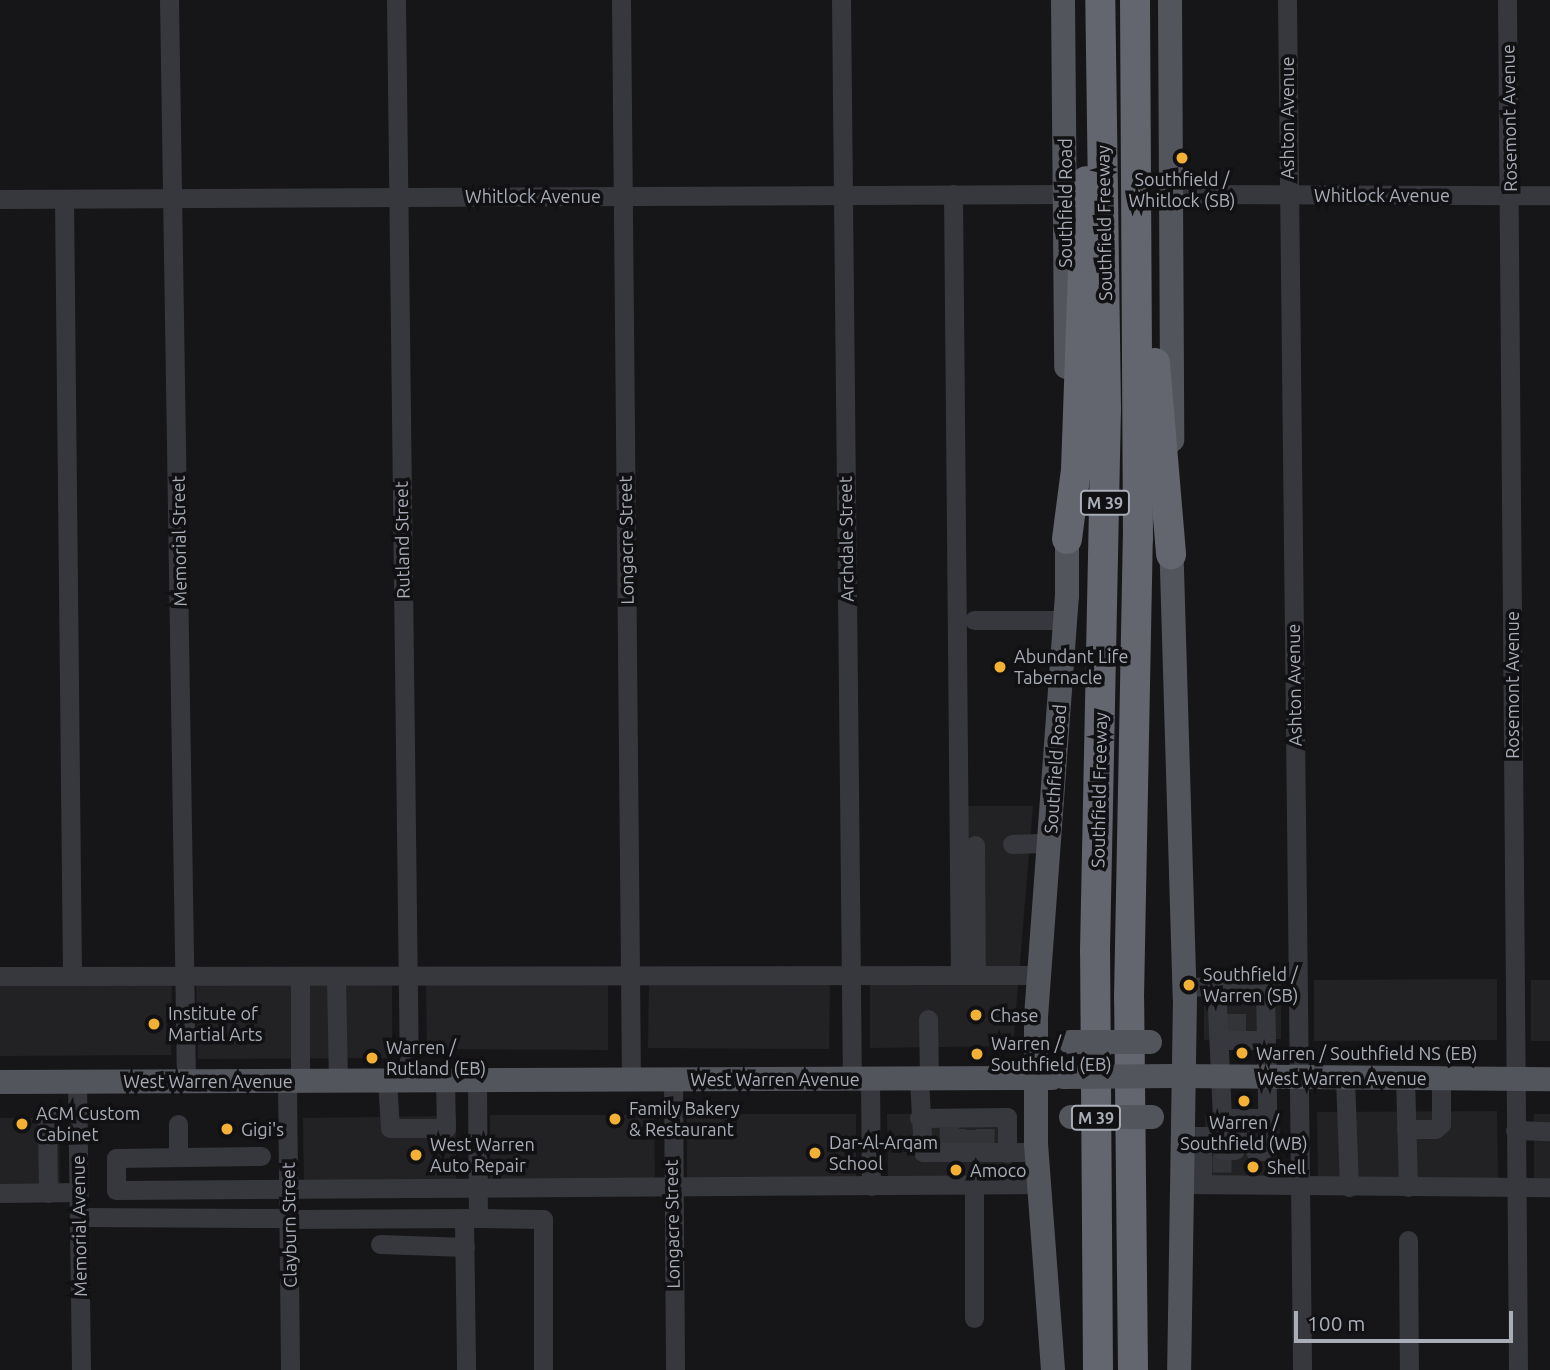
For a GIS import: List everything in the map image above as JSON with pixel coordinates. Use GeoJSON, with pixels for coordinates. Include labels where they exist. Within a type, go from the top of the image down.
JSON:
{"type":"FeatureCollection","features":[{"type":"Feature","properties":{"kind":"highway","name":"Southfield Freeway"},"geometry":{"type":"LineString","coordinates":[[1133,1370],[1129,998],[1138,538],[1135,0]]}},
{"type":"Feature","properties":{"kind":"highway","name":"Southfield Freeway"},"geometry":{"type":"LineString","coordinates":[[1098,1370],[1095,951],[1106,409],[1100,1]]}},
{"type":"Feature","properties":{"kind":"highway"},"geometry":{"type":"LineString","coordinates":[[1067,539],[1076,470],[1090,63],[1100,1]]}},
{"type":"Feature","properties":{"kind":"highway"},"geometry":{"type":"LineString","coordinates":[[1134,70],[1163,506],[1171,554]]}},
{"type":"Feature","properties":{"kind":"main road","name":"Southfield Road"},"geometry":{"type":"LineString","coordinates":[[1053,1370],[1036,1148],[1036,1078],[1037,1003],[1065,620],[1067,539],[1063,0]]}},
{"type":"Feature","properties":{"kind":"main road"},"geometry":{"type":"LineString","coordinates":[[1170,0],[1171,554],[1185,1024],[1178,1076],[1212,1155],[1180,1370]]}},
{"type":"Feature","properties":{"kind":"main road"},"geometry":{"type":"LineString","coordinates":[[1037,1003],[1045,1027],[1056,1039],[1070,1042],[1150,1042],[1174,1028],[1184,993]]}},
{"type":"Feature","properties":{"kind":"main road","name":"West Warren Avenue"},"geometry":{"type":"LineString","coordinates":[[0,1082],[1178,1076],[1550,1079]]}},
{"type":"Feature","properties":{"kind":"main road"},"geometry":{"type":"LineString","coordinates":[[1036,1148],[1057,1121],[1071,1117],[1152,1117],[1174,1134],[1212,1155]]}},
{"type":"Feature","properties":{"kind":"street","name":"Memorial Street"},"geometry":{"type":"LineString","coordinates":[[169,0],[186,1081]]}},
{"type":"Feature","properties":{"kind":"street","name":"Rutland Street"},"geometry":{"type":"LineString","coordinates":[[396,0],[408,976],[398,1080],[390,1128],[446,1128],[445,1080]]}},
{"type":"Feature","properties":{"kind":"street","name":"Longacre Street"},"geometry":{"type":"LineString","coordinates":[[621,0],[631,1079]]}},
{"type":"Feature","properties":{"kind":"street","name":"Archdale Street"},"geometry":{"type":"LineString","coordinates":[[841,0],[850,974],[858,1020],[872,1185]]}},
{"type":"Feature","properties":{"kind":"street","name":"Ashton Avenue"},"geometry":{"type":"LineString","coordinates":[[1287,0],[1302,1370]]}},
{"type":"Feature","properties":{"kind":"street","name":"Rosemont Avenue"},"geometry":{"type":"LineString","coordinates":[[1507,0],[1513,1079],[1518,1370]]}},
{"type":"Feature","properties":{"kind":"street"},"geometry":{"type":"LineString","coordinates":[[953,194],[968,975]]}},
{"type":"Feature","properties":{"kind":"street","name":"Whitlock Avenue"},"geometry":{"type":"LineString","coordinates":[[0,199],[1065,194]]}},
{"type":"Feature","properties":{"kind":"street","name":"Whitlock Avenue"},"geometry":{"type":"LineString","coordinates":[[1172,194],[1550,195]]}},
{"type":"Feature","properties":{"kind":"street"},"geometry":{"type":"LineString","coordinates":[[65,199],[72,976]]}},
{"type":"Feature","properties":{"kind":"street"},"geometry":{"type":"LineString","coordinates":[[974,620],[1065,620]]}},
{"type":"Feature","properties":{"kind":"street"},"geometry":{"type":"LineString","coordinates":[[1012,844],[1049,843]]}},
{"type":"Feature","properties":{"kind":"street"},"geometry":{"type":"LineString","coordinates":[[968,975],[975,845]]}},
{"type":"Feature","properties":{"kind":"street"},"geometry":{"type":"LineString","coordinates":[[0,976],[336,978],[1039,975]]}},
{"type":"Feature","properties":{"kind":"street","name":"Clayburn Street"},"geometry":{"type":"LineString","coordinates":[[290,1370],[289,1191],[300,978]]}},
{"type":"Feature","properties":{"kind":"street"},"geometry":{"type":"LineString","coordinates":[[336,978],[338,1081]]}},
{"type":"Feature","properties":{"kind":"street"},"geometry":{"type":"LineString","coordinates":[[1184,993],[1216,986],[1298,984]]}},
{"type":"Feature","properties":{"kind":"street"},"geometry":{"type":"LineString","coordinates":[[1262,1135],[1267,1077],[1260,1021],[1265,985]]}},
{"type":"Feature","properties":{"kind":"street"},"geometry":{"type":"LineString","coordinates":[[1212,1155],[1221,1077],[1221,1021],[1216,986]]}},
{"type":"Feature","properties":{"kind":"street"},"geometry":{"type":"LineString","coordinates":[[928,1019],[919,1118],[923,1152],[967,1150],[1007,1153],[1036,1148]]}},
{"type":"Feature","properties":{"kind":"street"},"geometry":{"type":"LineString","coordinates":[[1185,1024],[1260,1021]]}},
{"type":"Feature","properties":{"kind":"street"},"geometry":{"type":"LineString","coordinates":[[1345,1078],[1349,1186]]}},
{"type":"Feature","properties":{"kind":"street","name":"Longacre Street"},"geometry":{"type":"LineString","coordinates":[[673,1079],[671,1188],[675,1370]]}},
{"type":"Feature","properties":{"kind":"street"},"geometry":{"type":"LineString","coordinates":[[1405,1079],[1408,1186]]}},
{"type":"Feature","properties":{"kind":"street"},"geometry":{"type":"LineString","coordinates":[[1406,1129],[1435,1129],[1441,1124],[1441,1079]]}},
{"type":"Feature","properties":{"kind":"street"},"geometry":{"type":"LineString","coordinates":[[466,1370],[465,1247],[477,1186],[477,1081]]}},
{"type":"Feature","properties":{"kind":"street","name":"Memorial Avenue"},"geometry":{"type":"LineString","coordinates":[[77,1082],[81,1370]]}},
{"type":"Feature","properties":{"kind":"street"},"geometry":{"type":"LineString","coordinates":[[47,1116],[48,1193]]}},
{"type":"Feature","properties":{"kind":"street"},"geometry":{"type":"LineString","coordinates":[[919,1118],[967,1122],[1007,1117],[1007,1153]]}},
{"type":"Feature","properties":{"kind":"street"},"geometry":{"type":"LineString","coordinates":[[177,1157],[178,1124]]}},
{"type":"Feature","properties":{"kind":"street"},"geometry":{"type":"LineString","coordinates":[[1515,1130],[1550,1131]]}},
{"type":"Feature","properties":{"kind":"street"},"geometry":{"type":"LineString","coordinates":[[1212,1155],[1262,1135],[1300,1137]]}},
{"type":"Feature","properties":{"kind":"street"},"geometry":{"type":"LineString","coordinates":[[1212,1155],[1300,1186],[1550,1187]]}},
{"type":"Feature","properties":{"kind":"street"},"geometry":{"type":"LineString","coordinates":[[261,1156],[116,1158],[116,1190],[289,1191],[477,1186],[671,1188],[1039,1184]]}},
{"type":"Feature","properties":{"kind":"street"},"geometry":{"type":"LineString","coordinates":[[974,1184],[974,1318]]}},
{"type":"Feature","properties":{"kind":"street"},"geometry":{"type":"LineString","coordinates":[[0,1193],[78,1192]]}},
{"type":"Feature","properties":{"kind":"street"},"geometry":{"type":"LineString","coordinates":[[79,1217],[543,1219],[543,1370]]}},
{"type":"Feature","properties":{"kind":"street"},"geometry":{"type":"LineString","coordinates":[[1408,1240],[1409,1370]]}},
{"type":"Feature","properties":{"kind":"street"},"geometry":{"type":"LineString","coordinates":[[380,1244],[465,1247]]}},
{"type":"Feature","properties":{"kind":"shaded area"},"geometry":{"type":"Polygon","coordinates":[[[964,806],[1033,806],[1013,1046],[870,1048],[870,983],[965,982],[964,806]]]}},
{"type":"Feature","properties":{"kind":"shaded area"},"geometry":{"type":"Polygon","coordinates":[[[1281,979],[1281,1039],[1204,1040],[1204,980],[1281,979]]]}},
{"type":"Feature","properties":{"kind":"shaded area"},"geometry":{"type":"Polygon","coordinates":[[[1497,979],[1497,1040],[1314,1041],[1314,980],[1497,979]]]}},
{"type":"Feature","properties":{"kind":"shaded area"},"geometry":{"type":"Polygon","coordinates":[[[0,980],[172,980],[171,1055],[0,1056],[0,980]]]}},
{"type":"Feature","properties":{"kind":"shaded area"},"geometry":{"type":"Polygon","coordinates":[[[608,980],[608,1050],[427,1049],[426,981],[608,980]]]}},
{"type":"Feature","properties":{"kind":"shaded area"},"geometry":{"type":"Polygon","coordinates":[[[649,980],[830,981],[829,1049],[648,1048],[649,980]]]}},
{"type":"Feature","properties":{"kind":"shaded area"},"geometry":{"type":"Polygon","coordinates":[[[1531,980],[1550,980],[1550,1041],[1531,1041],[1531,980]]]}},
{"type":"Feature","properties":{"kind":"shaded area"},"geometry":{"type":"Polygon","coordinates":[[[196,982],[392,982],[392,1058],[198,1059],[196,982]]]}},
{"type":"Feature","properties":{"kind":"shaded area"},"geometry":{"type":"Polygon","coordinates":[[[1497,1111],[1498,1181],[1318,1183],[1317,1112],[1497,1111]]]}},
{"type":"Feature","properties":{"kind":"shaded area"},"geometry":{"type":"Polygon","coordinates":[[[1012,1113],[1012,1179],[888,1180],[887,1114],[1012,1113]]]}},
{"type":"Feature","properties":{"kind":"shaded area"},"geometry":{"type":"Polygon","coordinates":[[[687,1114],[856,1114],[856,1180],[687,1181],[687,1114]]]}},
{"type":"Feature","properties":{"kind":"shaded area"},"geometry":{"type":"Polygon","coordinates":[[[1205,1114],[1279,1114],[1281,1177],[1207,1178],[1205,1114]]]}},
{"type":"Feature","properties":{"kind":"shaded area"},"geometry":{"type":"Polygon","coordinates":[[[1534,1114],[1550,1114],[1550,1183],[1534,1183],[1534,1114]]]}},
{"type":"Feature","properties":{"kind":"shaded area"},"geometry":{"type":"Polygon","coordinates":[[[490,1115],[654,1115],[655,1181],[490,1181],[490,1115]]]}},
{"type":"Feature","properties":{"kind":"shaded area"},"geometry":{"type":"Polygon","coordinates":[[[456,1116],[456,1183],[304,1184],[303,1118],[456,1116]]]}},
{"type":"Feature","properties":{"kind":"shaded area"},"geometry":{"type":"Polygon","coordinates":[[[0,1118],[59,1118],[60,1189],[0,1189],[0,1118]]]}},
{"type":"Feature","properties":{"kind":"tunnel"},"geometry":{"type":"LineString","coordinates":[[1227,1023],[1253,1023]]}},
{"type":"Feature","properties":{"kind":"tunnel"},"geometry":{"type":"LineString","coordinates":[[949,1127],[950,1148]]}},
{"type":"Feature","properties":{"kind":"tunnel"},"geometry":{"type":"LineString","coordinates":[[966,1148],[967,1127]]}},
{"type":"Feature","properties":{"kind":"tunnel"},"geometry":{"type":"LineString","coordinates":[[985,1127],[985,1147]]}},
{"type":"Feature","properties":{"kind":"tunnel"},"geometry":{"type":"LineString","coordinates":[[1235,1136],[1255,1136]]}},
{"type":"Feature","properties":{"kind":"tunnel"},"geometry":{"type":"LineString","coordinates":[[1222,1155],[1222,1172]]}},
{"type":"Feature","properties":{"kind":"place","name":"Southfield / Whitlock (SB)"},"geometry":{"type":"Point","coordinates":[1182,158]}},
{"type":"Feature","properties":{"kind":"place","name":"Abundant Life Tabernacle"},"geometry":{"type":"Point","coordinates":[1000,667]}},
{"type":"Feature","properties":{"kind":"place","name":"Southfield / Warren (SB)"},"geometry":{"type":"Point","coordinates":[1189,985]}},
{"type":"Feature","properties":{"kind":"place","name":"Chase"},"geometry":{"type":"Point","coordinates":[976,1015]}},
{"type":"Feature","properties":{"kind":"place","name":"Institute of Martial Arts"},"geometry":{"type":"Point","coordinates":[154,1024]}},
{"type":"Feature","properties":{"kind":"place","name":"Warren / Southfield NS (EB)"},"geometry":{"type":"Point","coordinates":[1242,1053]}},
{"type":"Feature","properties":{"kind":"place","name":"Warren / Southfield (EB)"},"geometry":{"type":"Point","coordinates":[977,1054]}},
{"type":"Feature","properties":{"kind":"place","name":"Warren / Rutland (EB)"},"geometry":{"type":"Point","coordinates":[372,1058]}},
{"type":"Feature","properties":{"kind":"place","name":"Warren / Southfield (WB)"},"geometry":{"type":"Point","coordinates":[1244,1101]}},
{"type":"Feature","properties":{"kind":"place","name":"Family Bakery & Restaurant"},"geometry":{"type":"Point","coordinates":[615,1119]}},
{"type":"Feature","properties":{"kind":"place","name":"ACM Custom Cabinet"},"geometry":{"type":"Point","coordinates":[22,1124]}},
{"type":"Feature","properties":{"kind":"place","name":"Gigi's"},"geometry":{"type":"Point","coordinates":[227,1129]}},
{"type":"Feature","properties":{"kind":"place","name":"Dar-Al-Arqam School"},"geometry":{"type":"Point","coordinates":[815,1153]}},
{"type":"Feature","properties":{"kind":"place","name":"West Warren Auto Repair"},"geometry":{"type":"Point","coordinates":[416,1155]}},
{"type":"Feature","properties":{"kind":"place","name":"Shell"},"geometry":{"type":"Point","coordinates":[1253,1167]}},
{"type":"Feature","properties":{"kind":"place","name":"Amoco"},"geometry":{"type":"Point","coordinates":[956,1170]}}]}
